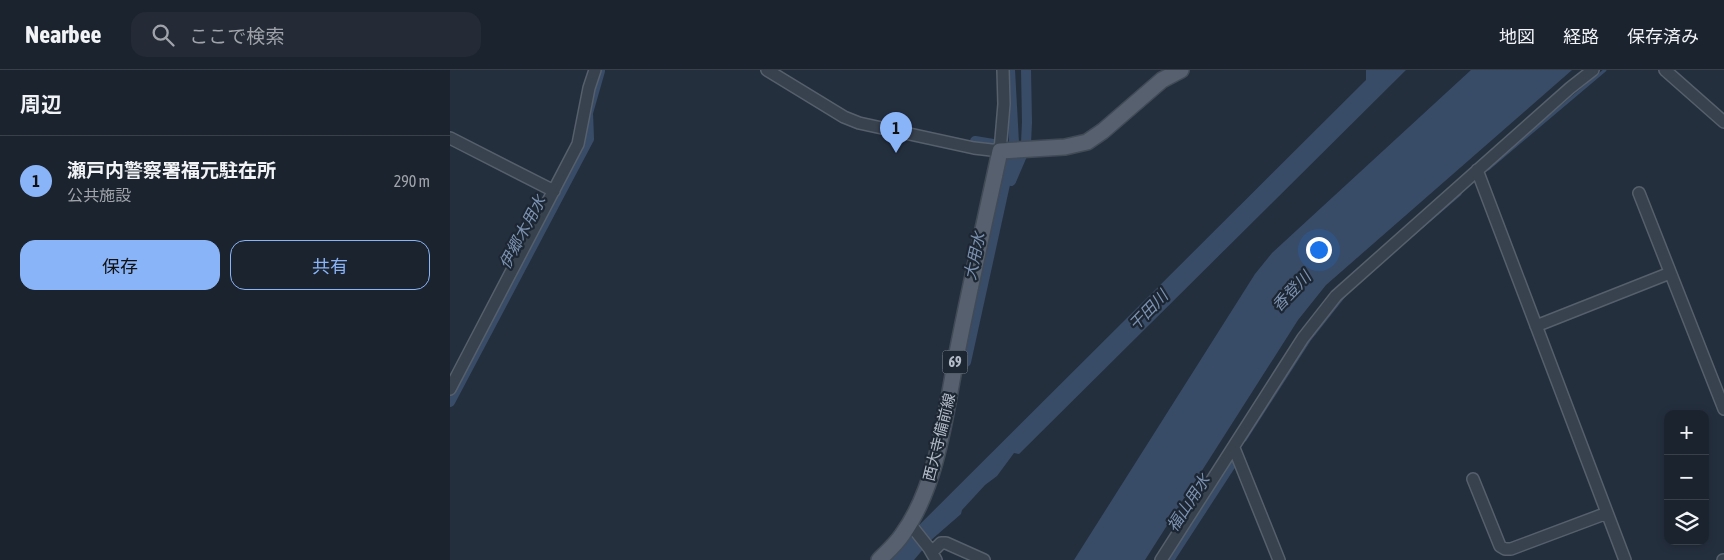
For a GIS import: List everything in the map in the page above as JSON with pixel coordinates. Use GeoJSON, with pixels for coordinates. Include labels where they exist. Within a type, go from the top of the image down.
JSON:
{"type":"FeatureCollection","features":[{"type":"Feature","properties":{"kind":"main road"},"geometry":{"type":"LineString","coordinates":[[1000,151],[1065,147],[1087,142],[1103,131],[1162,80],[1181,70]]}},
{"type":"Feature","properties":{"kind":"main road","name":"西大寺備前線"},"geometry":{"type":"LineString","coordinates":[[879,560],[912,526],[927,486],[943,429],[957,349],[1000,151]]}},
{"type":"Feature","properties":{"kind":"street"},"geometry":{"type":"LineString","coordinates":[[450,389],[578,144],[595,70]]}},
{"type":"Feature","properties":{"kind":"street"},"geometry":{"type":"LineString","coordinates":[[767,70],[844,117],[859,123],[974,148],[1000,151],[1004,104],[1002,70]]}},
{"type":"Feature","properties":{"kind":"street"},"geometry":{"type":"LineString","coordinates":[[1161,560],[1303,338],[1336,296],[1570,88],[1593,70]]}},
{"type":"Feature","properties":{"kind":"street"},"geometry":{"type":"LineString","coordinates":[[1665,70],[1724,122]]}},
{"type":"Feature","properties":{"kind":"street"},"geometry":{"type":"LineString","coordinates":[[450,138],[554,191]]}},
{"type":"Feature","properties":{"kind":"street"},"geometry":{"type":"LineString","coordinates":[[1477,170],[1625,560]]}},
{"type":"Feature","properties":{"kind":"street"},"geometry":{"type":"LineString","coordinates":[[1639,193],[1724,409]]}},
{"type":"Feature","properties":{"kind":"street"},"geometry":{"type":"LineString","coordinates":[[1536,326],[1670,273]]}},
{"type":"Feature","properties":{"kind":"street"},"geometry":{"type":"LineString","coordinates":[[1234,448],[1279,560]]}},
{"type":"Feature","properties":{"kind":"street"},"geometry":{"type":"LineString","coordinates":[[1473,479],[1500,546],[1505,549],[1511,549],[1607,512]]}},
{"type":"Feature","properties":{"kind":"street"},"geometry":{"type":"LineString","coordinates":[[912,526],[932,553],[941,543],[946,543],[984,560]]}},
{"type":"Feature","properties":{"kind":"water","name":"干田川"},"geometry":{"type":"Polygon","coordinates":[[[1366,70],[1406,70],[1019,454],[1014,453],[997,476],[985,485],[962,510],[961,514],[930,541],[914,560],[884,560],[1366,80],[1366,70]]]}},
{"type":"Feature","properties":{"kind":"water","name":"香登川"},"geometry":{"type":"Polygon","coordinates":[[[1471,70],[1572,70],[1326,285],[1298,320],[1145,560],[1074,560],[1255,274],[1272,253],[1471,70]]]}},
{"type":"Feature","properties":{"kind":"waterway","name":"大用水"},"geometry":{"type":"LineString","coordinates":[[1010,70],[1014,143]]}},
{"type":"Feature","properties":{"kind":"waterway"},"geometry":{"type":"LineString","coordinates":[[1026,70],[1026,143]]}},
{"type":"Feature","properties":{"kind":"waterway"},"geometry":{"type":"LineString","coordinates":[[1488,169],[1605,70]]}},
{"type":"Feature","properties":{"kind":"waterway","name":"伊郷木用水"},"geometry":{"type":"LineString","coordinates":[[450,402],[589,139],[588,113],[600,71]]}},
{"type":"Feature","properties":{"kind":"waterway"},"geometry":{"type":"LineString","coordinates":[[975,141],[993,144]]}},
{"type":"Feature","properties":{"kind":"waterway"},"geometry":{"type":"LineString","coordinates":[[1011,181],[1023,153]]}},
{"type":"Feature","properties":{"kind":"waterway","name":"大用水"},"geometry":{"type":"LineString","coordinates":[[966,362],[1011,157]]}},
{"type":"Feature","properties":{"kind":"waterway"},"geometry":{"type":"LineString","coordinates":[[1410,237],[1460,194]]}},
{"type":"Feature","properties":{"kind":"waterway"},"geometry":{"type":"LineString","coordinates":[[1245,440],[1310,339],[1344,296]]}},
{"type":"Feature","properties":{"kind":"waterway","name":"福山用水"},"geometry":{"type":"LineString","coordinates":[[1169,560],[1232,463]]}},
{"type":"Feature","properties":{"kind":"place","name":"瀬戸内警察署福元駐在所"},"geometry":{"type":"Point","coordinates":[896,153]}}]}
